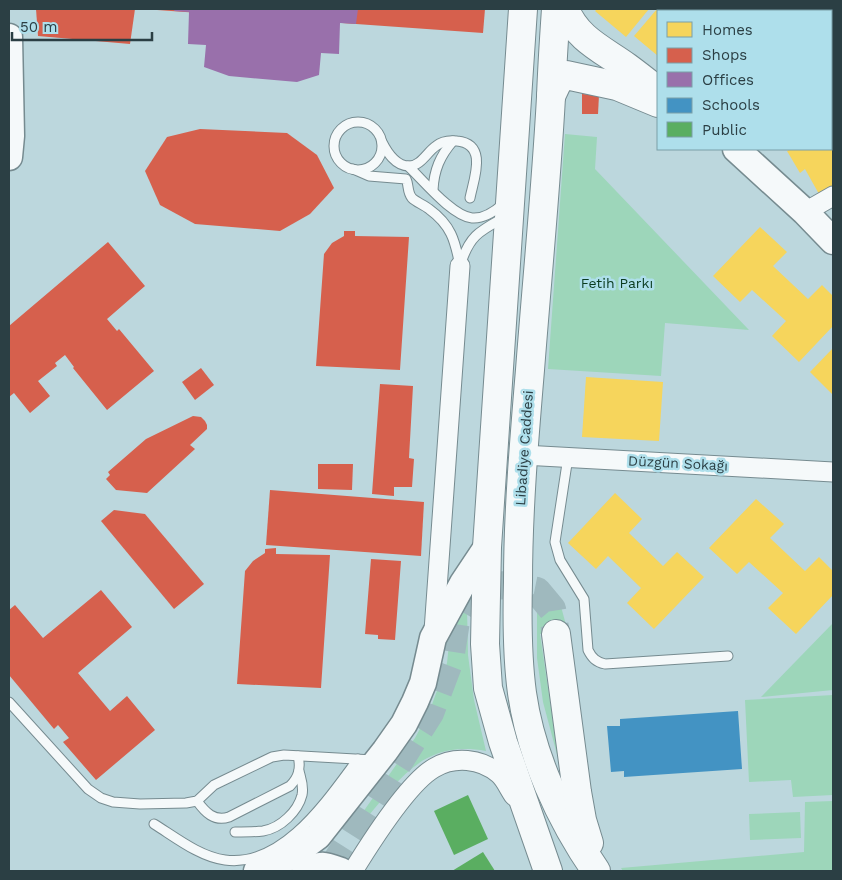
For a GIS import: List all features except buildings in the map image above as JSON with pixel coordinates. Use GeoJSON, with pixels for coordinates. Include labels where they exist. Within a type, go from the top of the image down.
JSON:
{"type":"FeatureCollection","features":[{"type":"Feature","properties":{"kind":"main road","name":"Libadiye Caddesi"},"geometry":{"type":"LineString","coordinates":[[548,871],[502,742],[488,688],[485,644],[487,547],[511,206],[540,56],[556,9]]}},
{"type":"Feature","properties":{"kind":"main road"},"geometry":{"type":"LineString","coordinates":[[565,9],[572,24],[582,36],[657,90]]}},
{"type":"Feature","properties":{"kind":"main road"},"geometry":{"type":"LineString","coordinates":[[540,56],[573,51],[594,55],[627,67]]}},
{"type":"Feature","properties":{"kind":"main road","name":"Libadiye Caddesi"},"geometry":{"type":"LineString","coordinates":[[540,56],[518,544],[517,630],[522,694],[530,730],[549,786],[578,846],[596,871]]}},
{"type":"Feature","properties":{"kind":"main road"},"geometry":{"type":"LineString","coordinates":[[540,56],[657,103]]}},
{"type":"Feature","properties":{"kind":"main road"},"geometry":{"type":"LineString","coordinates":[[556,634],[582,820],[596,871]]}},
{"type":"Feature","properties":{"kind":"street"},"geometry":{"type":"LineString","coordinates":[[9,37],[11,136],[9,158]]}},
{"type":"Feature","properties":{"kind":"street"},"geometry":{"type":"LineString","coordinates":[[737,150],[805,212],[833,241]]}},
{"type":"Feature","properties":{"kind":"street"},"geometry":{"type":"LineString","coordinates":[[805,212],[833,196]]}},
{"type":"Feature","properties":{"kind":"street"},"geometry":{"type":"LineString","coordinates":[[257,871],[291,856],[318,836],[368,760],[404,724],[423,683],[433,638],[460,266]]}},
{"type":"Feature","properties":{"kind":"street","name":"Düzgün Sokağı"},"geometry":{"type":"LineString","coordinates":[[523,455],[833,472]]}},
{"type":"Feature","properties":{"kind":"street"},"geometry":{"type":"LineString","coordinates":[[433,638],[463,583],[487,547]]}},
{"type":"Feature","properties":{"kind":"street"},"geometry":{"type":"LineString","coordinates":[[353,871],[376,836],[418,782],[432,769],[446,762],[460,760],[476,761],[488,766],[500,775],[530,818]]}},
{"type":"Feature","properties":{"kind":"street"},"geometry":{"type":"LineString","coordinates":[[305,871],[317,866],[328,866],[341,871]]}},
{"type":"Feature","properties":{"kind":"lane"},"geometry":{"type":"LineString","coordinates":[[382,142],[379,157],[375,163],[361,170],[346,167],[340,162],[334,148],[337,133],[343,127],[350,123],[358,122],[367,124],[379,134],[389,156],[399,163],[408,166],[452,208],[465,217],[484,217],[511,206]]}},
{"type":"Feature","properties":{"kind":"lane"},"geometry":{"type":"LineString","coordinates":[[433,190],[437,164],[453,140]]}},
{"type":"Feature","properties":{"kind":"lane"},"geometry":{"type":"LineString","coordinates":[[408,166],[418,163],[434,147],[442,142],[453,140],[468,143],[473,147],[477,161],[470,198]]}},
{"type":"Feature","properties":{"kind":"lane"},"geometry":{"type":"LineString","coordinates":[[354,169],[370,176],[406,179],[408,192],[413,199],[427,207],[446,224],[456,245],[460,266]]}},
{"type":"Feature","properties":{"kind":"lane"},"geometry":{"type":"LineString","coordinates":[[460,266],[466,248],[473,238],[511,206]]}},
{"type":"Feature","properties":{"kind":"lane"},"geometry":{"type":"LineString","coordinates":[[568,457],[556,531],[556,547],[560,560],[584,599],[588,650],[595,661],[605,664],[728,656]]}},
{"type":"Feature","properties":{"kind":"lane"},"geometry":{"type":"LineString","coordinates":[[9,702],[88,788],[101,798],[113,802],[170,805],[197,801],[214,785],[272,757],[284,755],[368,760]]}},
{"type":"Feature","properties":{"kind":"lane"},"geometry":{"type":"LineString","coordinates":[[236,832],[265,831],[286,819],[298,806],[302,794],[302,783],[298,756]]}},
{"type":"Feature","properties":{"kind":"lane"},"geometry":{"type":"LineString","coordinates":[[154,824],[210,856],[225,860],[252,858],[271,851],[304,826],[368,760]]}},
{"type":"Feature","properties":{"kind":"lane"},"geometry":{"type":"LineString","coordinates":[[197,801],[207,813],[221,820],[290,786],[297,779],[299,771]]}},
{"type":"Feature","properties":{"kind":"green space","name":"Fetih Parkı"},"geometry":{"type":"Polygon","coordinates":[[[565,134],[597,137],[595,169],[749,330],[665,323],[661,376],[548,369],[565,134]]]}},
{"type":"Feature","properties":{"kind":"green space"},"geometry":{"type":"Polygon","coordinates":[[[537,585],[549,585],[558,595],[567,629],[540,634],[559,762],[543,702],[537,658],[537,585]]]}},
{"type":"Feature","properties":{"kind":"green space"},"geometry":{"type":"Polygon","coordinates":[[[467,607],[468,655],[474,700],[486,751],[464,749],[446,751],[429,757],[402,777],[364,821],[356,822],[415,738],[430,710],[447,663],[450,635],[467,607]]]}},
{"type":"Feature","properties":{"kind":"green space"},"geometry":{"type":"Polygon","coordinates":[[[833,623],[833,690],[761,697],[833,623]]]}},
{"type":"Feature","properties":{"kind":"green space"},"geometry":{"type":"Polygon","coordinates":[[[833,695],[833,795],[793,797],[791,780],[749,782],[745,700],[833,695]]]}},
{"type":"Feature","properties":{"kind":"green space"},"geometry":{"type":"Polygon","coordinates":[[[833,801],[833,871],[623,871],[621,868],[804,852],[805,802],[833,801]]]}},
{"type":"Feature","properties":{"kind":"green space"},"geometry":{"type":"Polygon","coordinates":[[[800,812],[801,838],[750,840],[749,814],[800,812]]]}},
{"type":"Feature","properties":{"kind":"tunnel"},"geometry":{"type":"LineString","coordinates":[[330,871],[430,713],[450,660],[456,621],[468,600],[493,586],[507,585],[537,591],[552,609],[556,634]]}}]}
